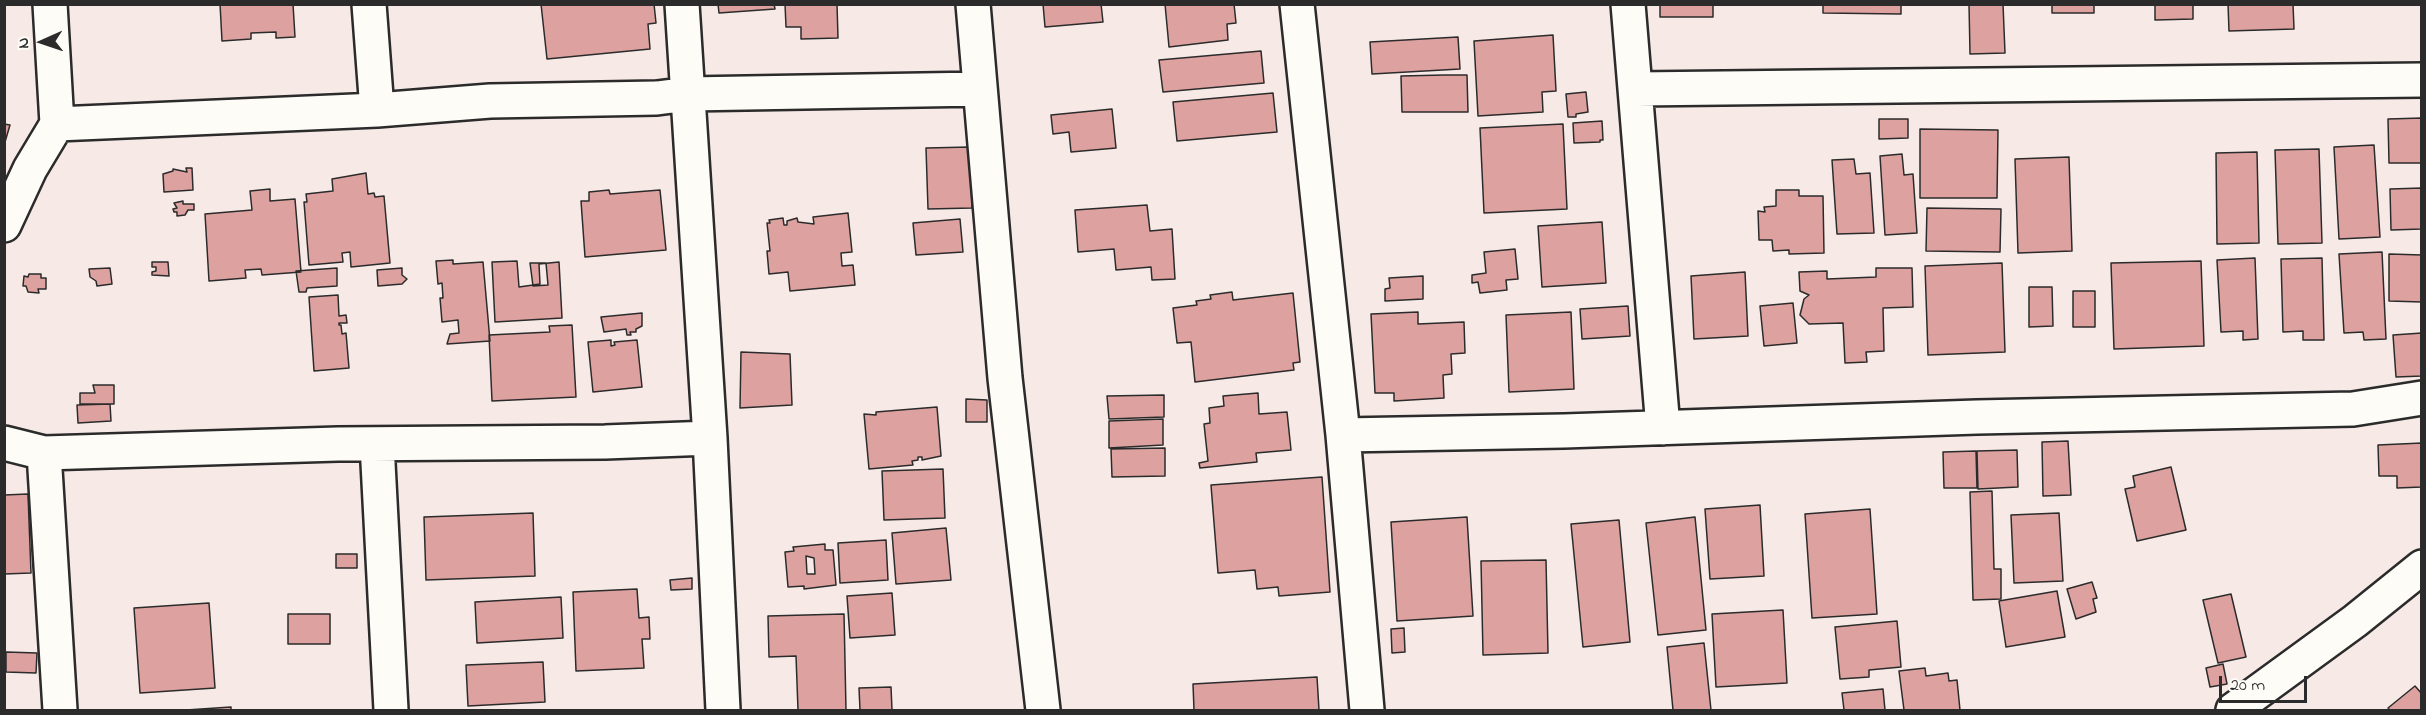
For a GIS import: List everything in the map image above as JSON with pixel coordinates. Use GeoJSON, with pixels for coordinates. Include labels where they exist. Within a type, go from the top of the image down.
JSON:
{"type":"FeatureCollection","features":[{"type":"Feature","properties":{"kind":"street"},"geometry":{"type":"LineString","coordinates":[[4,225],[30,169],[57,124],[50,4]]}},
{"type":"Feature","properties":{"kind":"street"},"geometry":{"type":"LineString","coordinates":[[369,4],[377,110]]}},
{"type":"Feature","properties":{"kind":"street"},"geometry":{"type":"LineString","coordinates":[[682,4],[710,438],[723,711]]}},
{"type":"Feature","properties":{"kind":"street"},"geometry":{"type":"LineString","coordinates":[[973,4],[1005,378],[1043,711]]}},
{"type":"Feature","properties":{"kind":"street"},"geometry":{"type":"LineString","coordinates":[[1297,4],[1343,435],[1366,711]]}},
{"type":"Feature","properties":{"kind":"street"},"geometry":{"type":"LineString","coordinates":[[1628,4],[1663,428]]}},
{"type":"Feature","properties":{"kind":"street"},"geometry":{"type":"LineString","coordinates":[[1635,89],[2421,80]]}},
{"type":"Feature","properties":{"kind":"street"},"geometry":{"type":"LineString","coordinates":[[57,124],[377,110],[490,101],[657,98],[688,94],[980,89]]}},
{"type":"Feature","properties":{"kind":"street"},"geometry":{"type":"LineString","coordinates":[[1343,435],[2353,409],[2421,399]]}},
{"type":"Feature","properties":{"kind":"street"},"geometry":{"type":"LineString","coordinates":[[4,442],[44,453],[710,438]]}},
{"type":"Feature","properties":{"kind":"street"},"geometry":{"type":"LineString","coordinates":[[377,444],[391,711]]}},
{"type":"Feature","properties":{"kind":"street"},"geometry":{"type":"LineString","coordinates":[[44,453],[60,711]]}},
{"type":"Feature","properties":{"kind":"street"},"geometry":{"type":"LineString","coordinates":[[2233,711],[2355,621],[2421,567]]}},
{"type":"Feature","properties":{"kind":"building"},"geometry":{"type":"Polygon","coordinates":[[[220,4],[293,4],[295,37],[276,38],[276,32],[251,33],[251,39],[222,41],[220,4]]]}},
{"type":"Feature","properties":{"kind":"building"},"geometry":{"type":"Polygon","coordinates":[[[541,4],[654,4],[656,23],[648,24],[650,49],[547,59],[541,4]]]}},
{"type":"Feature","properties":{"kind":"building"},"geometry":{"type":"Polygon","coordinates":[[[718,4],[774,4],[775,9],[719,13],[718,4]]]}},
{"type":"Feature","properties":{"kind":"building"},"geometry":{"type":"Polygon","coordinates":[[[785,4],[837,4],[838,38],[801,39],[801,27],[786,27],[785,4]]]}},
{"type":"Feature","properties":{"kind":"building"},"geometry":{"type":"Polygon","coordinates":[[[1043,4],[1101,4],[1103,22],[1045,27],[1043,4]]]}},
{"type":"Feature","properties":{"kind":"building"},"geometry":{"type":"Polygon","coordinates":[[[1165,4],[1234,4],[1236,23],[1227,24],[1228,40],[1169,47],[1165,4]]]}},
{"type":"Feature","properties":{"kind":"building"},"geometry":{"type":"Polygon","coordinates":[[[1660,4],[1713,4],[1713,17],[1660,17],[1660,4]]]}},
{"type":"Feature","properties":{"kind":"building"},"geometry":{"type":"Polygon","coordinates":[[[1823,4],[1901,4],[1901,14],[1823,13],[1823,4]]]}},
{"type":"Feature","properties":{"kind":"building"},"geometry":{"type":"Polygon","coordinates":[[[1969,4],[2003,4],[2005,53],[1970,54],[1969,4]]]}},
{"type":"Feature","properties":{"kind":"building"},"geometry":{"type":"Polygon","coordinates":[[[2052,4],[2094,4],[2094,13],[2052,13],[2052,4]]]}},
{"type":"Feature","properties":{"kind":"building"},"geometry":{"type":"Polygon","coordinates":[[[2155,4],[2193,4],[2193,19],[2155,20],[2155,4]]]}},
{"type":"Feature","properties":{"kind":"building"},"geometry":{"type":"Polygon","coordinates":[[[2228,4],[2293,4],[2294,29],[2229,31],[2228,4]]]}},
{"type":"Feature","properties":{"kind":"building"},"geometry":{"type":"Polygon","coordinates":[[[1553,35],[1556,91],[1542,92],[1543,112],[1478,116],[1474,41],[1553,35]]]}},
{"type":"Feature","properties":{"kind":"building"},"geometry":{"type":"Polygon","coordinates":[[[1458,37],[1460,69],[1372,74],[1370,42],[1458,37]]]}},
{"type":"Feature","properties":{"kind":"building"},"geometry":{"type":"Polygon","coordinates":[[[1261,51],[1264,83],[1163,92],[1159,60],[1261,51]]]}},
{"type":"Feature","properties":{"kind":"building"},"geometry":{"type":"Polygon","coordinates":[[[1467,75],[1468,112],[1402,112],[1401,76],[1467,75]]]}},
{"type":"Feature","properties":{"kind":"building"},"geometry":{"type":"Polygon","coordinates":[[[1586,92],[1588,112],[1576,114],[1576,117],[1568,117],[1566,94],[1586,92]]]}},
{"type":"Feature","properties":{"kind":"building"},"geometry":{"type":"Polygon","coordinates":[[[1273,93],[1277,132],[1177,141],[1173,102],[1273,93]]]}},
{"type":"Feature","properties":{"kind":"building"},"geometry":{"type":"Polygon","coordinates":[[[1112,109],[1116,148],[1071,152],[1069,132],[1053,134],[1051,115],[1112,109]]]}},
{"type":"Feature","properties":{"kind":"building"},"geometry":{"type":"Polygon","coordinates":[[[2422,118],[2422,163],[2389,163],[2388,119],[2422,118]]]}},
{"type":"Feature","properties":{"kind":"building"},"geometry":{"type":"Polygon","coordinates":[[[1879,119],[1908,119],[1908,138],[1879,139],[1879,119]]]}},
{"type":"Feature","properties":{"kind":"building"},"geometry":{"type":"Polygon","coordinates":[[[1602,121],[1603,140],[1574,143],[1573,123],[1602,121]]]}},
{"type":"Feature","properties":{"kind":"building"},"geometry":{"type":"Polygon","coordinates":[[[4,124],[10,125],[5,142],[4,142],[4,124]]]}},
{"type":"Feature","properties":{"kind":"building"},"geometry":{"type":"Polygon","coordinates":[[[1563,124],[1567,209],[1484,213],[1480,128],[1563,124]]]}},
{"type":"Feature","properties":{"kind":"building"},"geometry":{"type":"Polygon","coordinates":[[[1920,129],[1998,130],[1997,198],[1920,198],[1920,129]]]}},
{"type":"Feature","properties":{"kind":"building"},"geometry":{"type":"Polygon","coordinates":[[[2374,145],[2380,237],[2339,239],[2334,147],[2374,145]]]}},
{"type":"Feature","properties":{"kind":"building"},"geometry":{"type":"Polygon","coordinates":[[[970,147],[972,208],[928,209],[926,148],[970,147]]]}},
{"type":"Feature","properties":{"kind":"building"},"geometry":{"type":"Polygon","coordinates":[[[2319,149],[2322,243],[2278,244],[2275,150],[2319,149]]]}},
{"type":"Feature","properties":{"kind":"building"},"geometry":{"type":"Polygon","coordinates":[[[2257,152],[2259,243],[2217,244],[2216,153],[2257,152]]]}},
{"type":"Feature","properties":{"kind":"building"},"geometry":{"type":"Polygon","coordinates":[[[1902,154],[1904,175],[1913,174],[1917,233],[1885,235],[1880,156],[1902,154]]]}},
{"type":"Feature","properties":{"kind":"building"},"geometry":{"type":"Polygon","coordinates":[[[2069,157],[2072,251],[2018,253],[2015,159],[2069,157]]]}},
{"type":"Feature","properties":{"kind":"building"},"geometry":{"type":"Polygon","coordinates":[[[1854,159],[1856,174],[1870,173],[1874,233],[1837,234],[1832,160],[1854,159]]]}},
{"type":"Feature","properties":{"kind":"building"},"geometry":{"type":"Polygon","coordinates":[[[186,168],[192,168],[193,190],[164,192],[163,174],[173,169],[187,172],[186,168]]]}},
{"type":"Feature","properties":{"kind":"building"},"geometry":{"type":"Polygon","coordinates":[[[366,173],[368,194],[374,193],[375,197],[384,196],[390,263],[351,267],[350,252],[342,253],[343,262],[309,265],[304,202],[307,202],[306,194],[333,191],[332,179],[366,173]]]}},
{"type":"Feature","properties":{"kind":"building"},"geometry":{"type":"Polygon","coordinates":[[[2422,188],[2422,229],[2391,230],[2390,189],[2422,188]]]}},
{"type":"Feature","properties":{"kind":"building"},"geometry":{"type":"Polygon","coordinates":[[[270,189],[270,201],[295,199],[301,272],[262,275],[261,269],[245,270],[246,278],[209,281],[205,214],[252,210],[250,191],[270,189]]]}},
{"type":"Feature","properties":{"kind":"building"},"geometry":{"type":"Polygon","coordinates":[[[609,190],[610,194],[660,190],[666,250],[585,257],[581,201],[589,201],[589,192],[609,190]]]}},
{"type":"Feature","properties":{"kind":"building"},"geometry":{"type":"Polygon","coordinates":[[[1776,190],[1799,190],[1799,196],[1823,196],[1824,253],[1789,254],[1789,250],[1773,251],[1772,240],[1759,240],[1758,211],[1765,212],[1764,207],[1776,206],[1776,190]]]}},
{"type":"Feature","properties":{"kind":"building"},"geometry":{"type":"Polygon","coordinates":[[[183,201],[183,204],[194,204],[194,210],[188,210],[185,215],[177,216],[177,212],[173,209],[177,208],[174,203],[183,201]]]}},
{"type":"Feature","properties":{"kind":"building"},"geometry":{"type":"Polygon","coordinates":[[[1147,205],[1150,231],[1172,229],[1175,279],[1152,280],[1151,267],[1116,270],[1114,249],[1078,252],[1075,210],[1147,205]]]}},
{"type":"Feature","properties":{"kind":"building"},"geometry":{"type":"Polygon","coordinates":[[[1927,208],[2001,209],[2000,252],[1926,251],[1927,208]]]}},
{"type":"Feature","properties":{"kind":"building"},"geometry":{"type":"Polygon","coordinates":[[[848,213],[852,252],[841,253],[842,266],[853,265],[855,285],[790,291],[788,272],[769,274],[767,251],[770,251],[767,223],[770,223],[769,220],[783,218],[784,225],[787,225],[787,221],[797,218],[798,222],[814,224],[813,217],[848,213]]]}},
{"type":"Feature","properties":{"kind":"building"},"geometry":{"type":"Polygon","coordinates":[[[960,219],[963,252],[916,255],[913,223],[960,219]]]}},
{"type":"Feature","properties":{"kind":"building"},"geometry":{"type":"Polygon","coordinates":[[[1602,222],[1606,283],[1542,287],[1538,226],[1602,222]]]}},
{"type":"Feature","properties":{"kind":"building"},"geometry":{"type":"Polygon","coordinates":[[[1515,249],[1518,279],[1506,280],[1507,290],[1480,293],[1478,282],[1472,283],[1472,275],[1486,273],[1484,252],[1515,249]]]}},
{"type":"Feature","properties":{"kind":"building"},"geometry":{"type":"Polygon","coordinates":[[[2382,252],[2386,339],[2364,340],[2363,332],[2344,333],[2339,254],[2382,252]]]}},
{"type":"Feature","properties":{"kind":"building"},"geometry":{"type":"Polygon","coordinates":[[[2389,254],[2422,255],[2422,302],[2389,301],[2389,254]]]}},
{"type":"Feature","properties":{"kind":"building"},"geometry":{"type":"Polygon","coordinates":[[[2255,258],[2258,339],[2243,340],[2243,331],[2221,332],[2217,260],[2255,258]]]}},
{"type":"Feature","properties":{"kind":"building"},"geometry":{"type":"Polygon","coordinates":[[[2322,258],[2324,340],[2303,340],[2303,331],[2283,332],[2281,259],[2322,258]]]}},
{"type":"Feature","properties":{"kind":"building"},"geometry":{"type":"Polygon","coordinates":[[[453,260],[453,264],[483,262],[490,341],[447,344],[450,334],[459,333],[458,320],[442,322],[440,298],[443,298],[442,283],[438,284],[436,261],[453,260]]]}},
{"type":"Feature","properties":{"kind":"building"},"geometry":{"type":"Polygon","coordinates":[[[517,261],[519,287],[540,284],[539,264],[559,262],[562,318],[495,322],[492,262],[517,261]]]}},
{"type":"Feature","properties":{"kind":"building"},"geometry":{"type":"Polygon","coordinates":[[[2201,261],[2204,346],[2114,349],[2111,263],[2201,261]]]}},
{"type":"Feature","properties":{"kind":"building"},"geometry":{"type":"Polygon","coordinates":[[[152,262],[168,262],[169,276],[152,275],[156,267],[152,267],[152,262]]]}},
{"type":"Feature","properties":{"kind":"building"},"geometry":{"type":"Polygon","coordinates":[[[530,263],[546,263],[548,285],[533,286],[530,263]]]}},
{"type":"Feature","properties":{"kind":"building"},"geometry":{"type":"Polygon","coordinates":[[[2002,263],[2005,352],[1928,355],[1925,266],[2002,263]]]}},
{"type":"Feature","properties":{"kind":"building"},"geometry":{"type":"Polygon","coordinates":[[[110,268],[112,284],[97,286],[96,281],[90,277],[89,269],[110,268]]]}},
{"type":"Feature","properties":{"kind":"building"},"geometry":{"type":"Polygon","coordinates":[[[337,268],[337,286],[307,288],[306,292],[299,292],[296,271],[337,268]]]}},
{"type":"Feature","properties":{"kind":"building"},"geometry":{"type":"Polygon","coordinates":[[[402,268],[402,275],[407,279],[402,284],[378,286],[377,270],[402,268]]]}},
{"type":"Feature","properties":{"kind":"building"},"geometry":{"type":"Polygon","coordinates":[[[1876,268],[1912,268],[1913,307],[1883,308],[1884,351],[1866,352],[1867,362],[1845,363],[1843,323],[1809,324],[1800,315],[1804,299],[1809,295],[1800,291],[1799,272],[1827,271],[1827,279],[1876,277],[1876,268]]]}},
{"type":"Feature","properties":{"kind":"building"},"geometry":{"type":"Polygon","coordinates":[[[1745,272],[1748,336],[1694,339],[1691,276],[1745,272]]]}},
{"type":"Feature","properties":{"kind":"building"},"geometry":{"type":"Polygon","coordinates":[[[29,274],[41,274],[41,278],[46,278],[46,289],[38,289],[39,293],[28,292],[26,286],[23,286],[24,276],[28,277],[29,274]]]}},
{"type":"Feature","properties":{"kind":"building"},"geometry":{"type":"Polygon","coordinates":[[[1423,276],[1423,299],[1385,301],[1385,289],[1390,288],[1389,278],[1423,276]]]}},
{"type":"Feature","properties":{"kind":"building"},"geometry":{"type":"Polygon","coordinates":[[[2029,287],[2052,287],[2053,326],[2029,327],[2029,287]]]}},
{"type":"Feature","properties":{"kind":"building"},"geometry":{"type":"Polygon","coordinates":[[[2073,291],[2095,291],[2095,327],[2073,327],[2073,291]]]}},
{"type":"Feature","properties":{"kind":"building"},"geometry":{"type":"Polygon","coordinates":[[[1232,292],[1233,300],[1293,293],[1300,362],[1293,363],[1294,370],[1195,382],[1191,342],[1177,343],[1173,308],[1197,305],[1196,301],[1211,299],[1210,295],[1232,292]]]}},
{"type":"Feature","properties":{"kind":"building"},"geometry":{"type":"Polygon","coordinates":[[[338,295],[339,316],[346,315],[347,323],[339,323],[339,325],[341,325],[342,334],[346,333],[349,368],[314,371],[309,297],[338,295]]]}},
{"type":"Feature","properties":{"kind":"building"},"geometry":{"type":"Polygon","coordinates":[[[1793,303],[1797,343],[1764,346],[1760,306],[1793,303]]]}},
{"type":"Feature","properties":{"kind":"building"},"geometry":{"type":"Polygon","coordinates":[[[1628,306],[1630,336],[1582,339],[1580,309],[1628,306]]]}},
{"type":"Feature","properties":{"kind":"building"},"geometry":{"type":"Polygon","coordinates":[[[1418,312],[1418,324],[1464,322],[1465,353],[1451,354],[1452,374],[1443,375],[1444,398],[1394,401],[1394,393],[1375,393],[1371,314],[1418,312]]]}},
{"type":"Feature","properties":{"kind":"building"},"geometry":{"type":"Polygon","coordinates":[[[1571,312],[1574,389],[1509,392],[1506,315],[1571,312]]]}},
{"type":"Feature","properties":{"kind":"building"},"geometry":{"type":"Polygon","coordinates":[[[642,313],[642,326],[636,329],[636,332],[630,332],[631,335],[627,335],[626,329],[604,332],[601,317],[642,313]]]}},
{"type":"Feature","properties":{"kind":"building"},"geometry":{"type":"Polygon","coordinates":[[[572,325],[576,397],[492,401],[489,335],[550,332],[549,326],[572,325]]]}},
{"type":"Feature","properties":{"kind":"building"},"geometry":{"type":"Polygon","coordinates":[[[2422,333],[2422,376],[2396,377],[2393,335],[2422,333]]]}},
{"type":"Feature","properties":{"kind":"building"},"geometry":{"type":"Polygon","coordinates":[[[611,340],[611,346],[615,345],[614,342],[637,340],[642,387],[593,392],[588,342],[611,340]]]}},
{"type":"Feature","properties":{"kind":"building"},"geometry":{"type":"Polygon","coordinates":[[[741,352],[790,354],[792,405],[740,408],[741,352]]]}},
{"type":"Feature","properties":{"kind":"building"},"geometry":{"type":"Polygon","coordinates":[[[93,385],[114,385],[114,404],[80,404],[80,393],[95,393],[93,385]]]}},
{"type":"Feature","properties":{"kind":"building"},"geometry":{"type":"Polygon","coordinates":[[[1258,393],[1259,414],[1287,412],[1291,450],[1256,453],[1257,462],[1200,468],[1199,463],[1208,461],[1204,424],[1210,423],[1209,408],[1224,406],[1223,396],[1258,393]]]}},
{"type":"Feature","properties":{"kind":"building"},"geometry":{"type":"Polygon","coordinates":[[[1164,395],[1164,417],[1109,419],[1107,396],[1164,395]]]}},
{"type":"Feature","properties":{"kind":"building"},"geometry":{"type":"Polygon","coordinates":[[[966,399],[987,400],[987,422],[966,422],[966,399]]]}},
{"type":"Feature","properties":{"kind":"building"},"geometry":{"type":"Polygon","coordinates":[[[110,404],[111,421],[78,423],[77,405],[110,404]]]}},
{"type":"Feature","properties":{"kind":"building"},"geometry":{"type":"Polygon","coordinates":[[[937,407],[941,456],[922,460],[922,457],[918,457],[918,460],[912,461],[913,465],[869,469],[864,414],[876,415],[876,412],[937,407]]]}},
{"type":"Feature","properties":{"kind":"building"},"geometry":{"type":"Polygon","coordinates":[[[1163,419],[1163,445],[1109,448],[1109,421],[1163,419]]]}},
{"type":"Feature","properties":{"kind":"building"},"geometry":{"type":"Polygon","coordinates":[[[2068,441],[2071,495],[2043,496],[2042,442],[2068,441]]]}},
{"type":"Feature","properties":{"kind":"building"},"geometry":{"type":"Polygon","coordinates":[[[2422,443],[2422,487],[2397,488],[2397,476],[2379,476],[2378,445],[2422,443]]]}},
{"type":"Feature","properties":{"kind":"building"},"geometry":{"type":"Polygon","coordinates":[[[1165,448],[1165,476],[1112,477],[1111,449],[1165,448]]]}},
{"type":"Feature","properties":{"kind":"building"},"geometry":{"type":"Polygon","coordinates":[[[2017,450],[2018,487],[1978,489],[1977,451],[2017,450]]]}},
{"type":"Feature","properties":{"kind":"building"},"geometry":{"type":"Polygon","coordinates":[[[1976,451],[1977,488],[1944,488],[1943,452],[1976,451]]]}},
{"type":"Feature","properties":{"kind":"building"},"geometry":{"type":"Polygon","coordinates":[[[2171,467],[2186,530],[2137,541],[2125,489],[2135,487],[2133,476],[2171,467]]]}},
{"type":"Feature","properties":{"kind":"building"},"geometry":{"type":"Polygon","coordinates":[[[943,469],[945,518],[884,520],[882,471],[943,469]]]}},
{"type":"Feature","properties":{"kind":"building"},"geometry":{"type":"Polygon","coordinates":[[[1322,477],[1330,592],[1279,596],[1278,587],[1257,589],[1255,570],[1218,573],[1211,485],[1322,477]]]}},
{"type":"Feature","properties":{"kind":"building"},"geometry":{"type":"Polygon","coordinates":[[[1992,491],[1994,569],[2001,569],[2001,599],[1973,600],[1970,492],[1992,491]]]}},
{"type":"Feature","properties":{"kind":"building"},"geometry":{"type":"Polygon","coordinates":[[[28,494],[31,573],[4,574],[4,495],[28,494]]]}},
{"type":"Feature","properties":{"kind":"building"},"geometry":{"type":"Polygon","coordinates":[[[1760,505],[1764,576],[1710,579],[1705,509],[1760,505]]]}},
{"type":"Feature","properties":{"kind":"building"},"geometry":{"type":"Polygon","coordinates":[[[1870,509],[1877,614],[1812,618],[1805,514],[1870,509]]]}},
{"type":"Feature","properties":{"kind":"building"},"geometry":{"type":"Polygon","coordinates":[[[533,513],[535,576],[426,580],[424,517],[533,513]]]}},
{"type":"Feature","properties":{"kind":"building"},"geometry":{"type":"Polygon","coordinates":[[[2059,513],[2063,581],[2014,583],[2011,515],[2059,513]]]}},
{"type":"Feature","properties":{"kind":"building"},"geometry":{"type":"Polygon","coordinates":[[[1467,517],[1473,616],[1397,621],[1391,522],[1467,517]]]}},
{"type":"Feature","properties":{"kind":"building"},"geometry":{"type":"Polygon","coordinates":[[[1695,517],[1706,630],[1658,635],[1646,523],[1695,517]]]}},
{"type":"Feature","properties":{"kind":"building"},"geometry":{"type":"Polygon","coordinates":[[[1619,520],[1630,642],[1583,647],[1571,524],[1619,520]]]}},
{"type":"Feature","properties":{"kind":"building"},"geometry":{"type":"Polygon","coordinates":[[[946,528],[951,580],[896,584],[892,533],[946,528]]]}},
{"type":"Feature","properties":{"kind":"building"},"geometry":{"type":"Polygon","coordinates":[[[886,540],[888,580],[840,583],[838,543],[886,540]]]}},
{"type":"Feature","properties":{"kind":"building"},"geometry":{"type":"Polygon","coordinates":[[[825,544],[825,550],[833,550],[836,585],[804,589],[804,586],[788,587],[785,552],[794,551],[793,547],[825,544]],[[806,556],[807,574],[815,574],[814,558],[806,556]]]}},
{"type":"Feature","properties":{"kind":"building"},"geometry":{"type":"Polygon","coordinates":[[[336,554],[357,554],[357,568],[336,568],[336,554]]]}},
{"type":"Feature","properties":{"kind":"building"},"geometry":{"type":"Polygon","coordinates":[[[1546,560],[1548,653],[1483,655],[1481,561],[1546,560]]]}},
{"type":"Feature","properties":{"kind":"building"},"geometry":{"type":"Polygon","coordinates":[[[692,578],[692,589],[671,590],[670,580],[692,578]]]}},
{"type":"Feature","properties":{"kind":"building"},"geometry":{"type":"Polygon","coordinates":[[[2092,582],[2097,598],[2093,599],[2096,612],[2076,619],[2067,589],[2092,582]]]}},
{"type":"Feature","properties":{"kind":"building"},"geometry":{"type":"Polygon","coordinates":[[[637,589],[639,618],[649,617],[650,639],[642,639],[644,668],[576,671],[573,592],[637,589]]]}},
{"type":"Feature","properties":{"kind":"building"},"geometry":{"type":"Polygon","coordinates":[[[2057,591],[2065,637],[2006,647],[1999,601],[2057,591]]]}},
{"type":"Feature","properties":{"kind":"building"},"geometry":{"type":"Polygon","coordinates":[[[892,593],[895,635],[850,638],[847,596],[892,593]]]}},
{"type":"Feature","properties":{"kind":"building"},"geometry":{"type":"Polygon","coordinates":[[[2231,594],[2246,657],[2218,663],[2203,600],[2231,594]]]}},
{"type":"Feature","properties":{"kind":"building"},"geometry":{"type":"Polygon","coordinates":[[[561,597],[563,638],[477,643],[475,602],[561,597]]]}},
{"type":"Feature","properties":{"kind":"building"},"geometry":{"type":"Polygon","coordinates":[[[209,603],[215,688],[140,693],[134,608],[209,603]]]}},
{"type":"Feature","properties":{"kind":"building"},"geometry":{"type":"Polygon","coordinates":[[[1783,610],[1787,683],[1716,687],[1712,614],[1783,610]]]}},
{"type":"Feature","properties":{"kind":"building"},"geometry":{"type":"Polygon","coordinates":[[[288,614],[330,614],[330,644],[288,644],[288,614]]]}},
{"type":"Feature","properties":{"kind":"building"},"geometry":{"type":"Polygon","coordinates":[[[844,614],[846,710],[798,710],[796,656],[769,657],[768,616],[844,614]]]}},
{"type":"Feature","properties":{"kind":"building"},"geometry":{"type":"Polygon","coordinates":[[[1897,621],[1901,667],[1869,670],[1869,677],[1840,679],[1835,627],[1897,621]]]}},
{"type":"Feature","properties":{"kind":"building"},"geometry":{"type":"Polygon","coordinates":[[[1404,628],[1405,652],[1392,653],[1391,629],[1404,628]]]}},
{"type":"Feature","properties":{"kind":"building"},"geometry":{"type":"Polygon","coordinates":[[[1704,643],[1711,710],[1673,710],[1667,647],[1704,643]]]}},
{"type":"Feature","properties":{"kind":"building"},"geometry":{"type":"Polygon","coordinates":[[[6,652],[37,653],[36,673],[6,672],[6,652]]]}},
{"type":"Feature","properties":{"kind":"building"},"geometry":{"type":"Polygon","coordinates":[[[543,662],[545,702],[468,706],[466,665],[543,662]]]}},
{"type":"Feature","properties":{"kind":"building"},"geometry":{"type":"Polygon","coordinates":[[[2223,664],[2227,684],[2210,687],[2206,668],[2223,664]]]}},
{"type":"Feature","properties":{"kind":"building"},"geometry":{"type":"Polygon","coordinates":[[[1925,668],[1926,676],[1948,673],[1949,681],[1957,680],[1960,710],[1904,710],[1899,671],[1925,668]]]}},
{"type":"Feature","properties":{"kind":"building"},"geometry":{"type":"Polygon","coordinates":[[[1317,677],[1319,710],[1194,710],[1193,684],[1317,677]]]}},
{"type":"Feature","properties":{"kind":"building"},"geometry":{"type":"Polygon","coordinates":[[[2415,686],[2422,694],[2422,710],[2390,710],[2388,708],[2415,686]]]}},
{"type":"Feature","properties":{"kind":"building"},"geometry":{"type":"Polygon","coordinates":[[[891,687],[892,710],[860,710],[859,688],[891,687]]]}},
{"type":"Feature","properties":{"kind":"building"},"geometry":{"type":"Polygon","coordinates":[[[1883,689],[1885,710],[1844,710],[1842,693],[1883,689]]]}},
{"type":"Feature","properties":{"kind":"building"},"geometry":{"type":"Polygon","coordinates":[[[231,707],[231,710],[186,710],[231,707]]]}}]}
